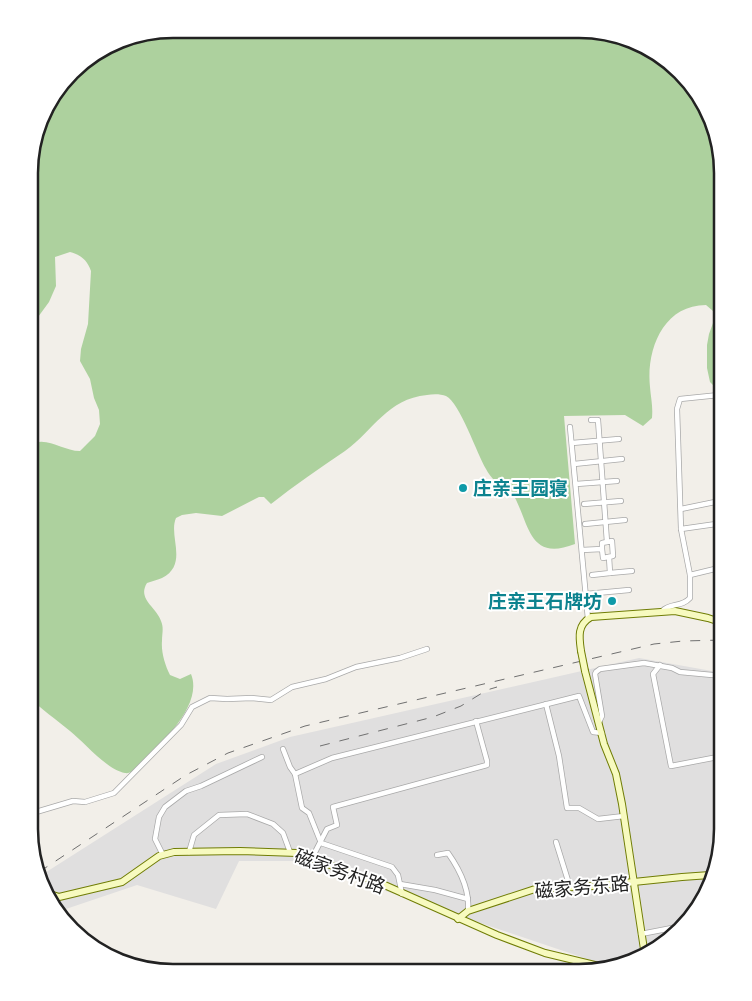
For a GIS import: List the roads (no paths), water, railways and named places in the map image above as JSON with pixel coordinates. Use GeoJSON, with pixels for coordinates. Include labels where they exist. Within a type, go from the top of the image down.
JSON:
{"type":"FeatureCollection","features":[{"type":"Feature","properties":{"kind":"street"},"geometry":{"type":"LineString","coordinates":[[662,611],[667,606],[685,604],[690,598],[690,575],[681,529],[677,409],[680,399],[714,396]]}},
{"type":"Feature","properties":{"kind":"street"},"geometry":{"type":"LineString","coordinates":[[591,420],[598,420],[608,542]]}},
{"type":"Feature","properties":{"kind":"street"},"geometry":{"type":"LineString","coordinates":[[570,427],[588,619]]}},
{"type":"Feature","properties":{"kind":"street"},"geometry":{"type":"LineString","coordinates":[[572,442],[619,439]]}},
{"type":"Feature","properties":{"kind":"street"},"geometry":{"type":"LineString","coordinates":[[574,464],[622,459]]}},
{"type":"Feature","properties":{"kind":"street"},"geometry":{"type":"LineString","coordinates":[[576,484],[617,481]]}},
{"type":"Feature","properties":{"kind":"street"},"geometry":{"type":"LineString","coordinates":[[584,504],[621,501]]}},
{"type":"Feature","properties":{"kind":"street"},"geometry":{"type":"LineString","coordinates":[[680,509],[714,502]]}},
{"type":"Feature","properties":{"kind":"street"},"geometry":{"type":"LineString","coordinates":[[585,524],[626,520]]}},
{"type":"Feature","properties":{"kind":"street"},"geometry":{"type":"LineString","coordinates":[[681,529],[714,524]]}},
{"type":"Feature","properties":{"kind":"street"},"geometry":{"type":"LineString","coordinates":[[612,541],[614,556],[603,558],[602,549],[602,543],[612,541]]}},
{"type":"Feature","properties":{"kind":"street"},"geometry":{"type":"LineString","coordinates":[[582,550],[602,549]]}},
{"type":"Feature","properties":{"kind":"street"},"geometry":{"type":"LineString","coordinates":[[609,557],[610,573]]}},
{"type":"Feature","properties":{"kind":"street"},"geometry":{"type":"LineString","coordinates":[[690,575],[714,569]]}},
{"type":"Feature","properties":{"kind":"street"},"geometry":{"type":"LineString","coordinates":[[592,575],[632,571]]}},
{"type":"Feature","properties":{"kind":"street"},"geometry":{"type":"LineString","coordinates":[[586,594],[629,590]]}},
{"type":"Feature","properties":{"kind":"street"},"geometry":{"type":"LineString","coordinates":[[643,947],[616,774],[602,733],[585,671],[578,634],[582,624],[591,617],[662,611],[714,621]]}},
{"type":"Feature","properties":{"kind":"street"},"geometry":{"type":"LineString","coordinates":[[37,812],[73,801],[86,802],[114,793],[181,725],[192,707],[210,698],[271,700],[292,687],[326,680],[356,667],[400,658],[427,649]]}},
{"type":"Feature","properties":{"kind":"street"},"geometry":{"type":"LineString","coordinates":[[599,722],[602,716],[596,672],[600,669],[644,663],[680,672],[714,675]]}},
{"type":"Feature","properties":{"kind":"street"},"geometry":{"type":"LineString","coordinates":[[660,666],[653,674],[671,766],[714,758]]}},
{"type":"Feature","properties":{"kind":"street"},"geometry":{"type":"LineString","coordinates":[[295,774],[332,758],[579,696],[593,732],[602,733]]}},
{"type":"Feature","properties":{"kind":"street"},"geometry":{"type":"LineString","coordinates":[[546,704],[559,756],[567,808],[579,808],[598,819],[624,816]]}},
{"type":"Feature","properties":{"kind":"street"},"geometry":{"type":"LineString","coordinates":[[312,858],[327,830],[338,825],[333,807],[487,765],[476,721]]}},
{"type":"Feature","properties":{"kind":"street"},"geometry":{"type":"LineString","coordinates":[[283,749],[295,774],[302,808],[309,813],[321,843],[392,867],[398,875],[402,894]]}},
{"type":"Feature","properties":{"kind":"street"},"geometry":{"type":"LineString","coordinates":[[162,856],[155,839],[159,817],[165,807],[186,791],[201,786],[262,757]]}},
{"type":"Feature","properties":{"kind":"street"},"geometry":{"type":"LineString","coordinates":[[189,852],[194,834],[219,814],[247,814],[273,824],[283,833],[290,852]]}},
{"type":"Feature","properties":{"kind":"street"},"geometry":{"type":"LineString","coordinates":[[556,842],[570,887]]}},
{"type":"Feature","properties":{"kind":"street","name":"磁家务村路"},"geometry":{"type":"LineString","coordinates":[[56,896],[59,897],[122,882],[162,856],[174,852],[290,852],[312,858],[380,884],[458,919],[545,953],[587,963]]}},
{"type":"Feature","properties":{"kind":"street"},"geometry":{"type":"LineString","coordinates":[[437,855],[448,853],[459,869],[468,899],[468,911]]}},
{"type":"Feature","properties":{"kind":"street","name":"磁家务东路"},"geometry":{"type":"LineString","coordinates":[[458,919],[468,911],[535,888],[633,883],[706,875]]}},
{"type":"Feature","properties":{"kind":"street"},"geometry":{"type":"LineString","coordinates":[[400,884],[435,890],[468,899]]}},
{"type":"Feature","properties":{"kind":"street"},"geometry":{"type":"LineString","coordinates":[[641,934],[670,928]]}},
{"type":"Feature","properties":{"kind":"railway"},"geometry":{"type":"LineString","coordinates":[[44,869],[186,775],[228,753],[305,726],[654,644],[714,640]]}},
{"type":"Feature","properties":{"kind":"railway"},"geometry":{"type":"LineString","coordinates":[[320,746],[433,717],[461,706],[487,690],[497,687]]}},
{"type":"Feature","properties":{"kind":"place","name":"庄亲王园寝"},"geometry":{"type":"Point","coordinates":[463,488]}},
{"type":"Feature","properties":{"kind":"place","name":"庄亲王石牌坊"},"geometry":{"type":"Point","coordinates":[612,601]}}]}
